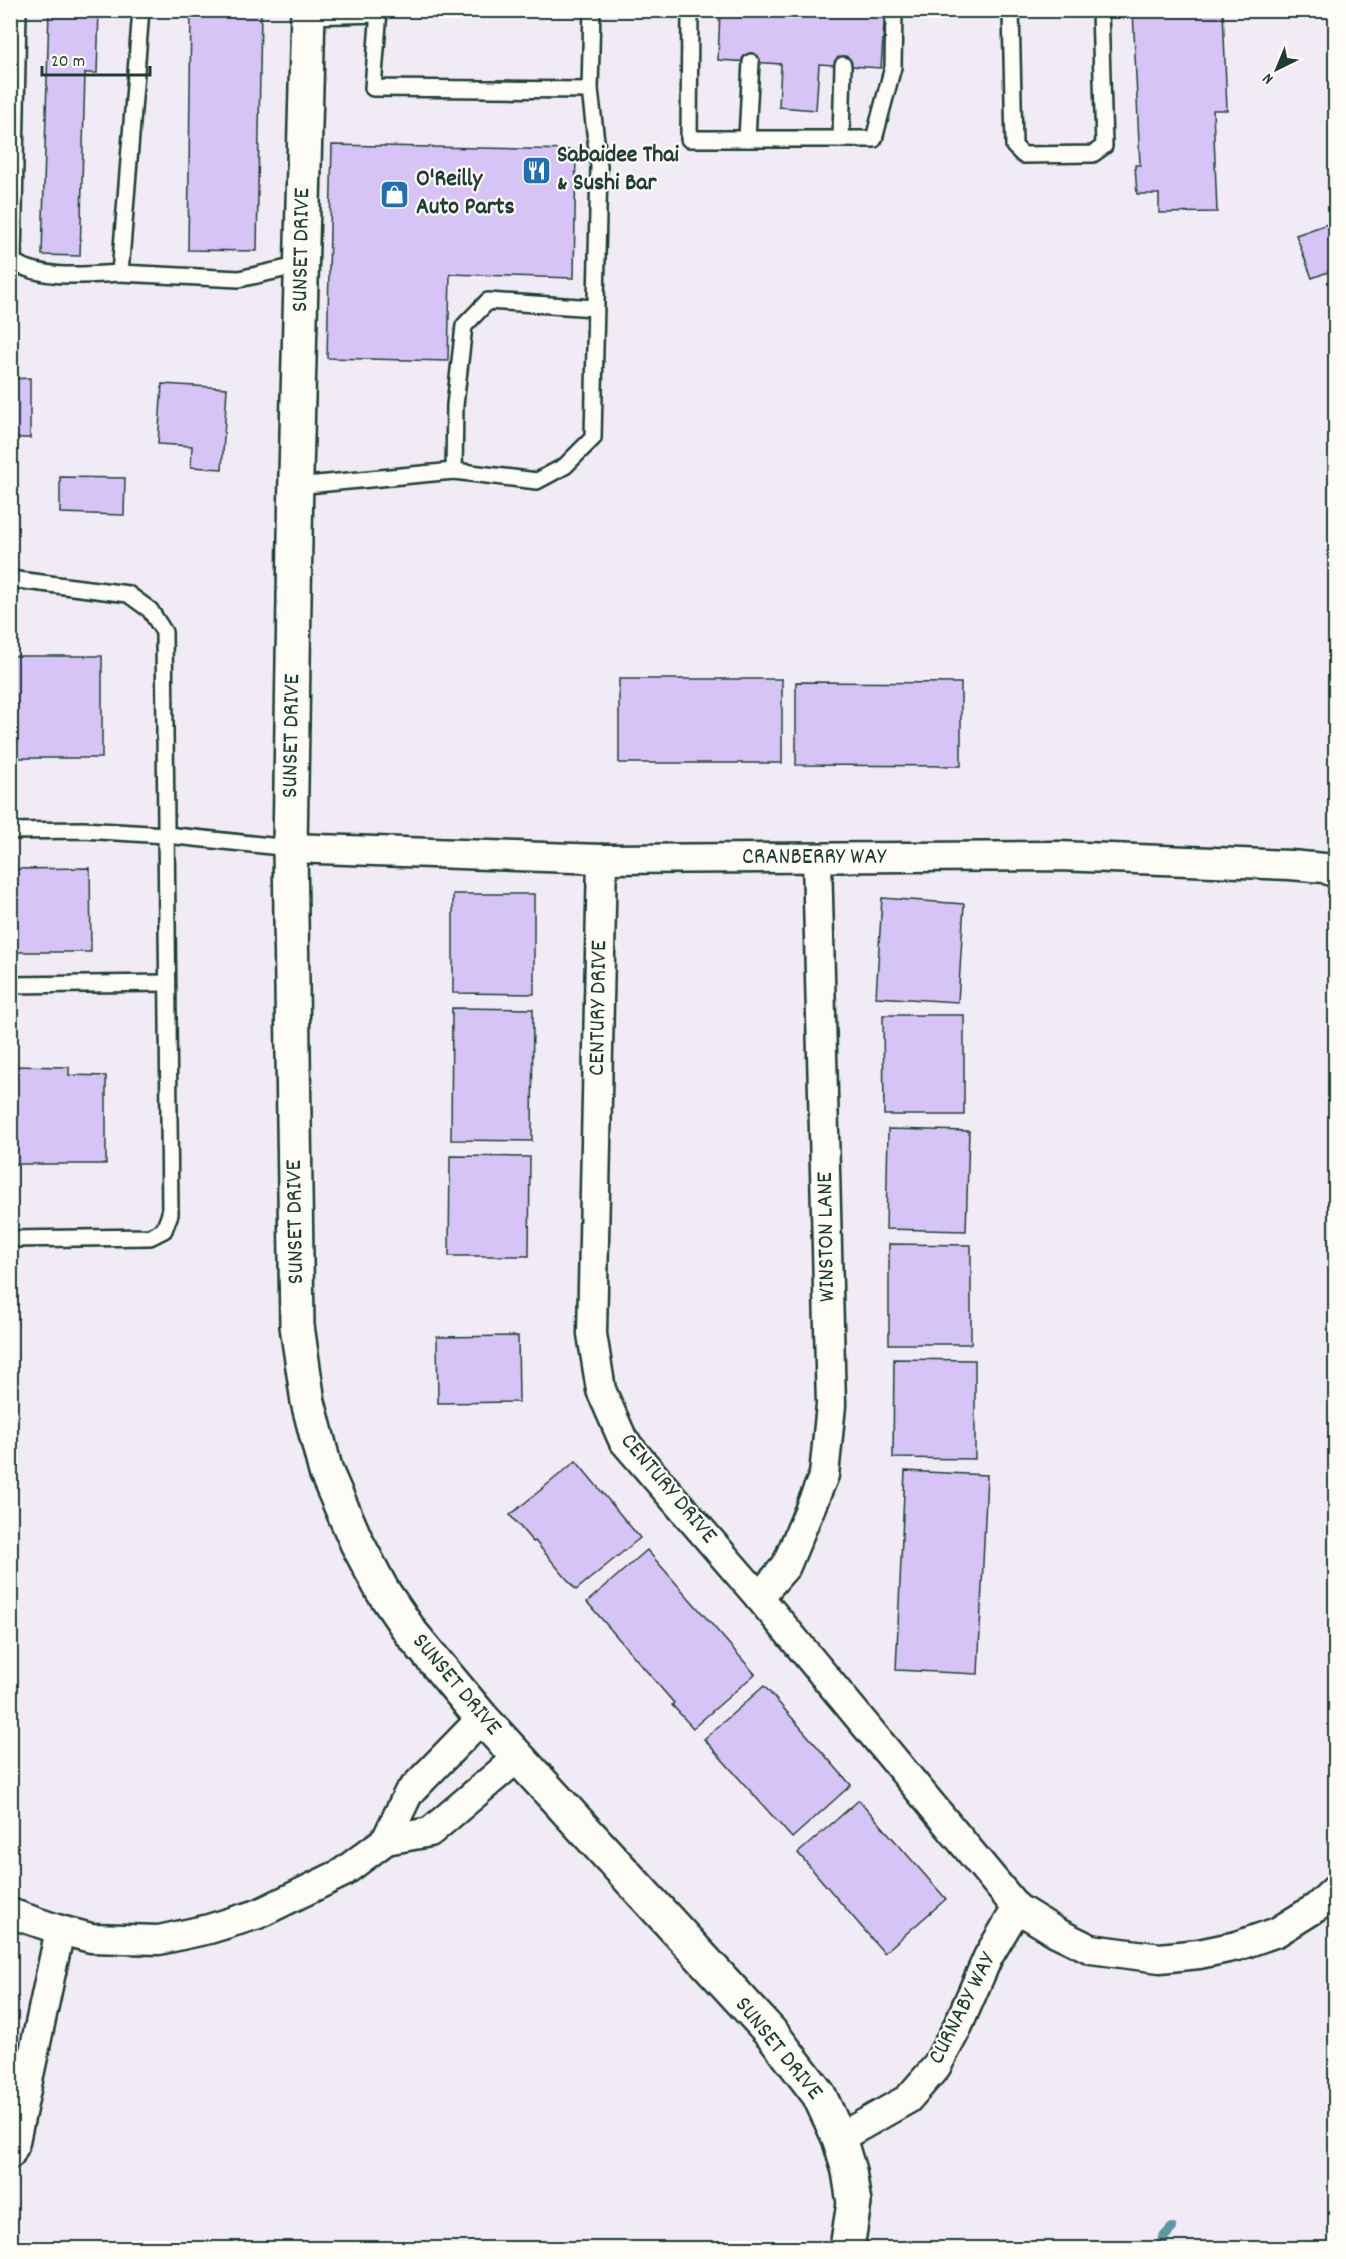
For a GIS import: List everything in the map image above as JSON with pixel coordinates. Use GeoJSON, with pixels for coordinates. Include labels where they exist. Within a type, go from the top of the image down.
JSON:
{"type":"FeatureCollection","features":[{"type":"Feature","properties":{"kind":"street","name":"SUNSET DRIVE"},"geometry":{"type":"LineString","coordinates":[[308,13],[296,486],[290,848],[297,1326],[308,1402],[326,1472],[357,1542],[382,1590],[412,1634],[518,1758],[773,2035],[819,2095],[839,2138],[849,2171],[854,2204],[847,2248]]}},
{"type":"Feature","properties":{"kind":"street","name":"CRANBERRY WAY"},"geometry":{"type":"LineString","coordinates":[[290,848],[602,859],[1058,856],[1290,865],[1324,868],[1335,873]]}},
{"type":"Feature","properties":{"kind":"street","name":"CENTURY DRIVE"},"geometry":{"type":"LineString","coordinates":[[602,859],[591,1334],[601,1390],[623,1440],[759,1597],[1017,1908]]}},
{"type":"Feature","properties":{"kind":"street","name":"WINSTON LANE"},"geometry":{"type":"LineString","coordinates":[[759,1597],[786,1566],[824,1475],[831,1405],[817,859]]}},
{"type":"Feature","properties":{"kind":"street"},"geometry":{"type":"LineString","coordinates":[[386,1840],[408,1794],[482,1718]]}},
{"type":"Feature","properties":{"kind":"street"},"geometry":{"type":"LineString","coordinates":[[10,1913],[91,1938],[159,1940],[209,1929],[258,1914],[301,1894],[342,1873],[386,1840],[430,1832],[518,1758]]}},
{"type":"Feature","properties":{"kind":"street"},"geometry":{"type":"LineString","coordinates":[[1017,1908],[1056,1932],[1091,1949],[1160,1958],[1200,1954],[1237,1946],[1277,1932],[1317,1906],[1335,1889]]}},
{"type":"Feature","properties":{"kind":"street","name":"CURNABY WAY"},"geometry":{"type":"LineString","coordinates":[[839,2138],[908,2099],[936,2067],[957,2028],[988,1957],[1017,1908]]}},
{"type":"Feature","properties":{"kind":"street"},"geometry":{"type":"LineString","coordinates":[[10,2154],[15,2146],[60,1930]]}},
{"type":"Feature","properties":{"kind":"lane"},"geometry":{"type":"LineString","coordinates":[[18,10],[13,262],[27,270],[75,276],[120,273],[239,279],[301,265]]}},
{"type":"Feature","properties":{"kind":"lane"},"geometry":{"type":"LineString","coordinates":[[120,273],[141,10]]}},
{"type":"Feature","properties":{"kind":"lane"},"geometry":{"type":"LineString","coordinates":[[296,486],[454,471],[537,481],[565,466],[593,438],[599,166],[590,90],[592,10]]}},
{"type":"Feature","properties":{"kind":"lane"},"geometry":{"type":"LineString","coordinates":[[690,10],[688,139],[874,139],[892,67],[894,10]]}},
{"type":"Feature","properties":{"kind":"lane"},"geometry":{"type":"LineString","coordinates":[[1011,10],[1014,146],[1023,155],[1093,154],[1104,146],[1100,10]]}},
{"type":"Feature","properties":{"kind":"lane"},"geometry":{"type":"LineString","coordinates":[[308,13],[379,12],[374,88],[590,90]]}},
{"type":"Feature","properties":{"kind":"lane"},"geometry":{"type":"LineString","coordinates":[[747,139],[751,62]]}},
{"type":"Feature","properties":{"kind":"lane"},"geometry":{"type":"LineString","coordinates":[[841,139],[843,65]]}},
{"type":"Feature","properties":{"kind":"lane"},"geometry":{"type":"LineString","coordinates":[[454,471],[455,405],[464,326],[488,301],[595,308]]}},
{"type":"Feature","properties":{"kind":"lane"},"geometry":{"type":"LineString","coordinates":[[10,579],[128,594],[150,610],[164,632],[170,1214],[164,1230],[150,1237],[10,1239]]}},
{"type":"Feature","properties":{"kind":"lane"},"geometry":{"type":"LineString","coordinates":[[10,831],[83,830],[166,835],[290,848]]}},
{"type":"Feature","properties":{"kind":"lane"},"geometry":{"type":"LineString","coordinates":[[10,985],[166,983]]}},
{"type":"Feature","properties":{"kind":"building"},"geometry":{"type":"Polygon","coordinates":[[[49,10],[99,10],[97,73],[85,73],[80,256],[42,255],[49,10]]]}},
{"type":"Feature","properties":{"kind":"building"},"geometry":{"type":"Polygon","coordinates":[[[191,10],[261,10],[257,251],[188,250],[191,10]]]}},
{"type":"Feature","properties":{"kind":"building"},"geometry":{"type":"Polygon","coordinates":[[[720,10],[885,10],[881,68],[819,64],[816,110],[779,107],[781,64],[718,60],[720,10]]]}},
{"type":"Feature","properties":{"kind":"building"},"geometry":{"type":"Polygon","coordinates":[[[1133,10],[1223,10],[1227,110],[1213,110],[1217,212],[1159,213],[1159,194],[1137,194],[1135,165],[1140,165],[1133,10]]]}},
{"type":"Feature","properties":{"kind":"building"},"geometry":{"type":"Polygon","coordinates":[[[332,145],[576,150],[574,278],[450,274],[448,361],[327,358],[332,145]]]}},
{"type":"Feature","properties":{"kind":"building"},"geometry":{"type":"Polygon","coordinates":[[[1336,221],[1336,269],[1312,278],[1296,235],[1336,221]]]}},
{"type":"Feature","properties":{"kind":"building"},"geometry":{"type":"Polygon","coordinates":[[[30,378],[30,438],[10,438],[10,379],[30,378]]]}},
{"type":"Feature","properties":{"kind":"building"},"geometry":{"type":"Polygon","coordinates":[[[162,384],[227,388],[222,469],[191,467],[192,446],[158,444],[162,384]]]}},
{"type":"Feature","properties":{"kind":"building"},"geometry":{"type":"Polygon","coordinates":[[[60,477],[125,478],[124,515],[60,513],[60,477]]]}},
{"type":"Feature","properties":{"kind":"building"},"geometry":{"type":"Polygon","coordinates":[[[10,656],[102,656],[102,758],[10,758],[10,656]]]}},
{"type":"Feature","properties":{"kind":"building"},"geometry":{"type":"Polygon","coordinates":[[[619,679],[782,679],[782,763],[619,763],[619,679]]]}},
{"type":"Feature","properties":{"kind":"building"},"geometry":{"type":"Polygon","coordinates":[[[796,682],[961,683],[961,766],[796,765],[796,682]]]}},
{"type":"Feature","properties":{"kind":"building"},"geometry":{"type":"Polygon","coordinates":[[[90,868],[91,952],[10,952],[10,869],[90,868]]]}},
{"type":"Feature","properties":{"kind":"building"},"geometry":{"type":"Polygon","coordinates":[[[453,894],[534,894],[534,994],[453,993],[453,894]]]}},
{"type":"Feature","properties":{"kind":"building"},"geometry":{"type":"Polygon","coordinates":[[[882,898],[964,904],[958,1002],[876,997],[882,898]]]}},
{"type":"Feature","properties":{"kind":"building"},"geometry":{"type":"Polygon","coordinates":[[[452,1008],[533,1009],[532,1141],[451,1140],[452,1008]]]}},
{"type":"Feature","properties":{"kind":"building"},"geometry":{"type":"Polygon","coordinates":[[[883,1015],[964,1015],[964,1115],[884,1115],[883,1015]]]}},
{"type":"Feature","properties":{"kind":"building"},"geometry":{"type":"Polygon","coordinates":[[[10,1066],[69,1067],[69,1075],[106,1076],[106,1164],[10,1164],[10,1066]]]}},
{"type":"Feature","properties":{"kind":"building"},"geometry":{"type":"Polygon","coordinates":[[[888,1129],[969,1131],[966,1231],[886,1229],[888,1129]]]}},
{"type":"Feature","properties":{"kind":"building"},"geometry":{"type":"Polygon","coordinates":[[[450,1156],[530,1157],[529,1256],[449,1256],[450,1156]]]}},
{"type":"Feature","properties":{"kind":"building"},"geometry":{"type":"Polygon","coordinates":[[[889,1244],[971,1245],[971,1344],[889,1344],[889,1244]]]}},
{"type":"Feature","properties":{"kind":"building"},"geometry":{"type":"Polygon","coordinates":[[[518,1336],[519,1402],[438,1403],[437,1337],[518,1336]]]}},
{"type":"Feature","properties":{"kind":"building"},"geometry":{"type":"Polygon","coordinates":[[[894,1359],[975,1360],[975,1459],[893,1458],[894,1359]]]}},
{"type":"Feature","properties":{"kind":"building"},"geometry":{"type":"Polygon","coordinates":[[[576,1461],[640,1538],[576,1590],[510,1515],[576,1461]]]}},
{"type":"Feature","properties":{"kind":"building"},"geometry":{"type":"Polygon","coordinates":[[[905,1471],[987,1475],[978,1674],[896,1670],[905,1471]]]}},
{"type":"Feature","properties":{"kind":"building"},"geometry":{"type":"Polygon","coordinates":[[[647,1550],[755,1674],[693,1728],[587,1602],[647,1550]]]}},
{"type":"Feature","properties":{"kind":"building"},"geometry":{"type":"Polygon","coordinates":[[[764,1686],[851,1785],[792,1838],[704,1739],[764,1686]]]}},
{"type":"Feature","properties":{"kind":"building"},"geometry":{"type":"Polygon","coordinates":[[[859,1800],[946,1899],[884,1953],[798,1853],[859,1800]]]}},
{"type":"Feature","properties":{"kind":"waterway"},"geometry":{"type":"LineString","coordinates":[[1161,2248],[1163,2238],[1172,2228]]}},
{"type":"Feature","properties":{"kind":"place","name":"Sabaidee Thai & Sushi Bar"},"geometry":{"type":"Point","coordinates":[536,170]}},
{"type":"Feature","properties":{"kind":"place","name":"O'Reilly Auto Parts"},"geometry":{"type":"Point","coordinates":[395,194]}}]}
